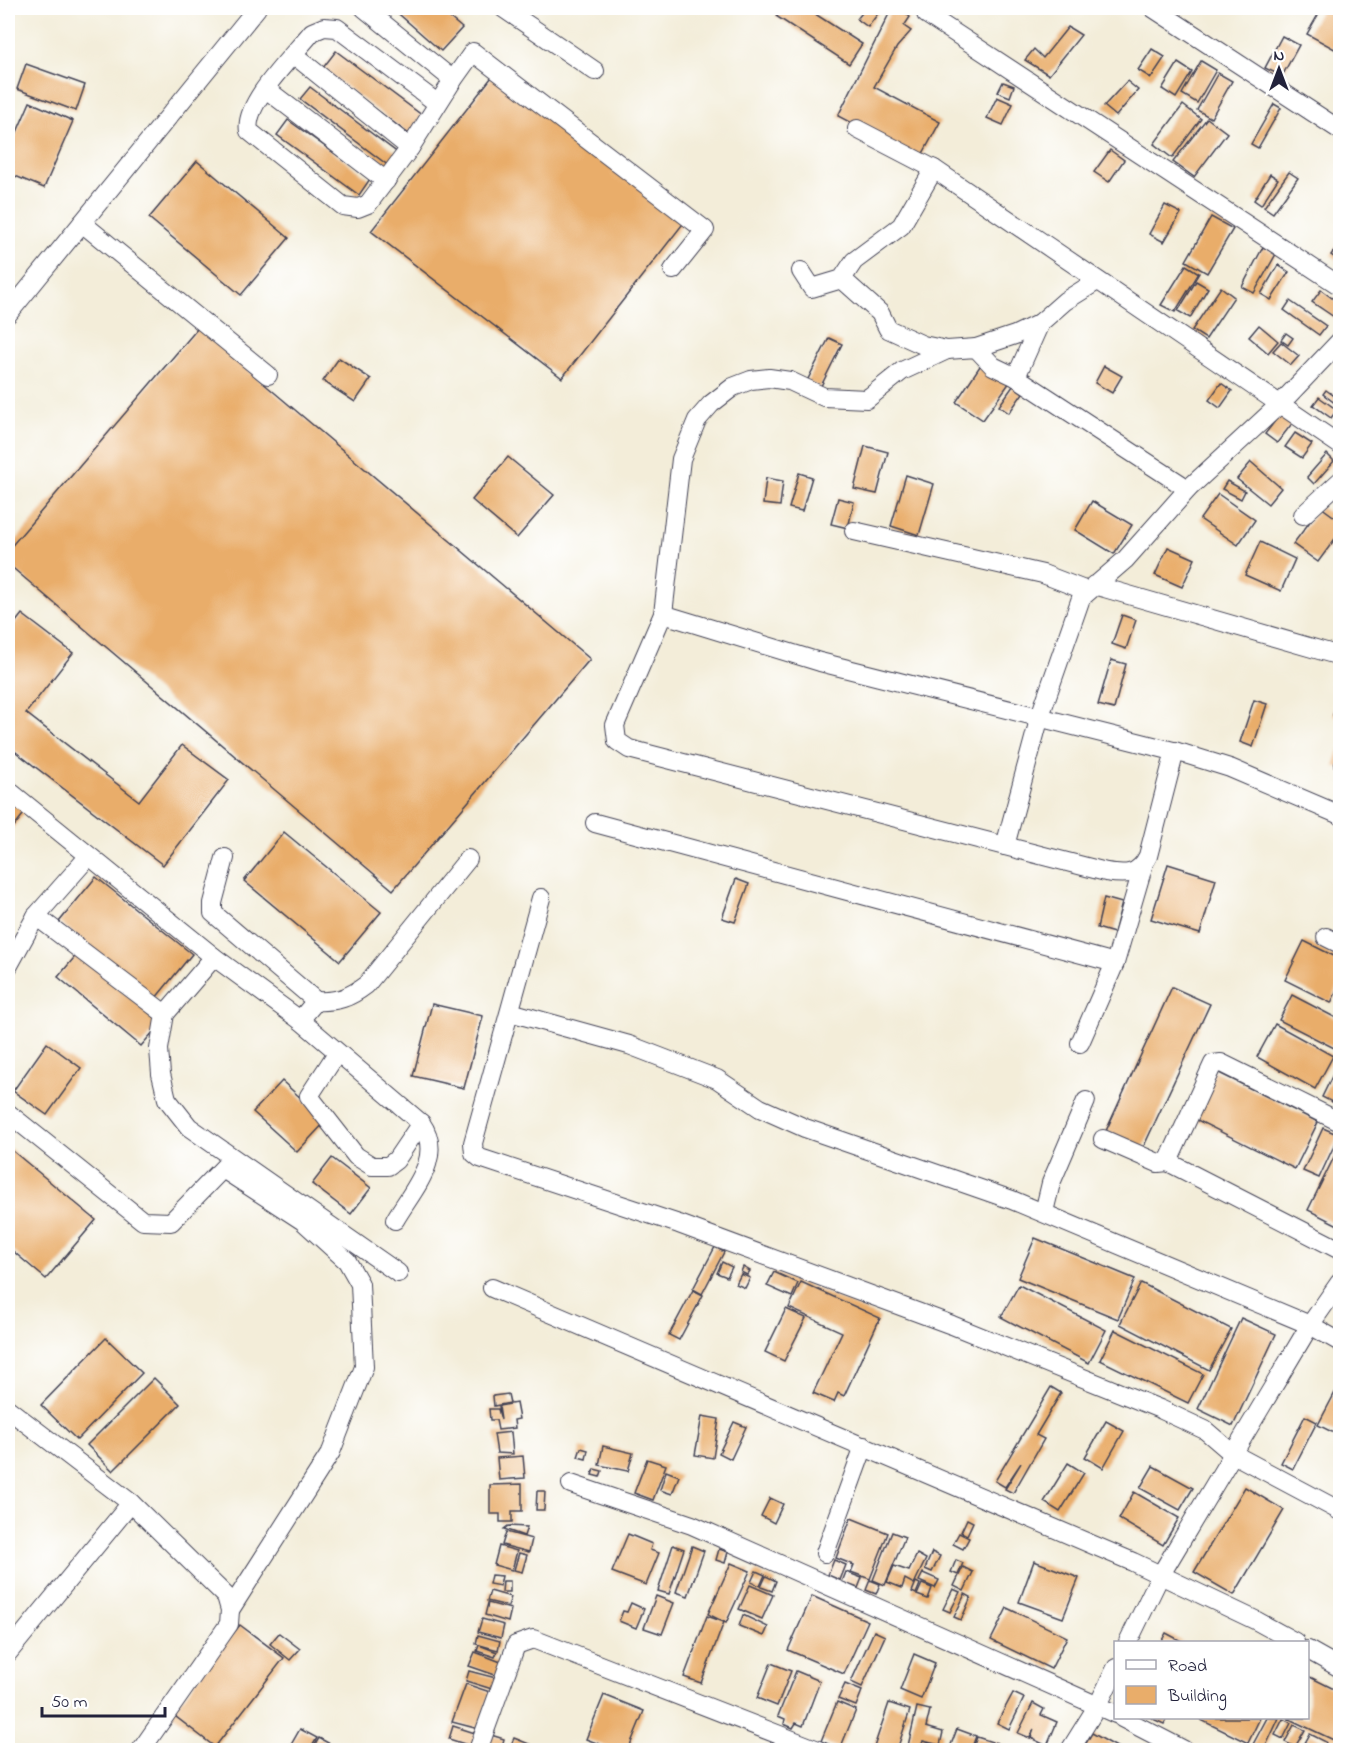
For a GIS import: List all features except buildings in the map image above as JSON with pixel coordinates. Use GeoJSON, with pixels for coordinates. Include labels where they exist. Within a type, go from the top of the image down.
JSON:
{"type":"FeatureCollection","features":[{"type":"Feature","properties":{"kind":"street"},"geometry":{"type":"LineString","coordinates":[[8,314],[257,8]]}},
{"type":"Feature","properties":{"kind":"street"},"geometry":{"type":"LineString","coordinates":[[364,8],[453,80]]}},
{"type":"Feature","properties":{"kind":"street"},"geometry":{"type":"LineString","coordinates":[[502,8],[595,71]]}},
{"type":"Feature","properties":{"kind":"street"},"geometry":{"type":"LineString","coordinates":[[1153,8],[1341,130]]}},
{"type":"Feature","properties":{"kind":"street"},"geometry":{"type":"LineString","coordinates":[[926,14],[1341,286]]}},
{"type":"Feature","properties":{"kind":"street"},"geometry":{"type":"LineString","coordinates":[[438,103],[337,28],[324,27],[312,32],[253,105],[247,121],[249,131],[342,206],[358,208],[368,204],[386,181],[473,52],[705,230],[673,270]]}},
{"type":"Feature","properties":{"kind":"street"},"geometry":{"type":"LineString","coordinates":[[294,55],[410,148]]}},
{"type":"Feature","properties":{"kind":"street"},"geometry":{"type":"LineString","coordinates":[[266,89],[386,181]]}},
{"type":"Feature","properties":{"kind":"street"},"geometry":{"type":"LineString","coordinates":[[857,129],[934,170],[1341,445]]}},
{"type":"Feature","properties":{"kind":"street"},"geometry":{"type":"LineString","coordinates":[[801,271],[812,288],[842,279],[854,261],[901,226],[934,170]]}},
{"type":"Feature","properties":{"kind":"street"},"geometry":{"type":"LineString","coordinates":[[82,223],[268,375]]}},
{"type":"Feature","properties":{"kind":"street"},"geometry":{"type":"LineString","coordinates":[[842,279],[880,313],[888,329],[923,345],[947,350],[976,348],[1015,335],[1040,323],[1065,301],[1097,281]]}},
{"type":"Feature","properties":{"kind":"street"},"geometry":{"type":"LineString","coordinates":[[1016,377],[1040,323]]}},
{"type":"Feature","properties":{"kind":"street"},"geometry":{"type":"LineString","coordinates":[[1005,846],[1040,716],[1074,613],[1090,588],[1125,560],[1188,489],[1280,404],[1341,341]]}},
{"type":"Feature","properties":{"kind":"street"},"geometry":{"type":"LineString","coordinates":[[976,348],[993,366],[1016,377],[1188,489]]}},
{"type":"Feature","properties":{"kind":"street"},"geometry":{"type":"LineString","coordinates":[[947,350],[902,370],[867,399],[824,397],[790,381],[769,378],[751,380],[733,387],[711,404],[697,420],[681,459],[663,614],[615,725],[617,741],[628,749],[1116,874],[1134,873],[1143,867]]}},
{"type":"Feature","properties":{"kind":"street"},"geometry":{"type":"LineString","coordinates":[[1303,515],[1341,482]]}},
{"type":"Feature","properties":{"kind":"street"},"geometry":{"type":"LineString","coordinates":[[854,531],[1043,574],[1341,656]]}},
{"type":"Feature","properties":{"kind":"street"},"geometry":{"type":"LineString","coordinates":[[663,614],[820,663],[1175,751],[1230,768],[1341,815]]}},
{"type":"Feature","properties":{"kind":"street"},"geometry":{"type":"LineString","coordinates":[[1080,1043],[1115,963],[1175,751]]}},
{"type":"Feature","properties":{"kind":"street"},"geometry":{"type":"LineString","coordinates":[[8,790],[214,957],[300,1020],[421,1123],[430,1136],[430,1158],[395,1220]]}},
{"type":"Feature","properties":{"kind":"street"},"geometry":{"type":"LineString","coordinates":[[595,823],[1115,963]]}},
{"type":"Feature","properties":{"kind":"street"},"geometry":{"type":"LineString","coordinates":[[8,967],[36,916],[88,857]]}},
{"type":"Feature","properties":{"kind":"street"},"geometry":{"type":"LineString","coordinates":[[225,858],[213,903],[213,914],[316,1001],[332,1002],[350,998],[366,985],[468,859]]}},
{"type":"Feature","properties":{"kind":"street"},"geometry":{"type":"LineString","coordinates":[[541,898],[473,1143],[474,1153],[480,1158],[679,1224],[962,1329],[1160,1409],[1205,1430],[1233,1455],[1341,1511]]}},
{"type":"Feature","properties":{"kind":"street"},"geometry":{"type":"LineString","coordinates":[[36,916],[165,1014]]}},
{"type":"Feature","properties":{"kind":"street"},"geometry":{"type":"LineString","coordinates":[[214,957],[165,1014],[159,1049],[161,1074],[167,1099],[189,1127],[228,1164],[303,1221],[347,1261],[360,1284],[364,1367],[331,1452],[230,1610]]}},
{"type":"Feature","properties":{"kind":"street"},"geometry":{"type":"LineString","coordinates":[[300,1020],[316,1001]]}},
{"type":"Feature","properties":{"kind":"street"},"geometry":{"type":"LineString","coordinates":[[510,1012],[640,1049],[717,1078],[760,1108],[805,1128],[1044,1212],[1310,1325],[1341,1342]]}},
{"type":"Feature","properties":{"kind":"street"},"geometry":{"type":"LineString","coordinates":[[337,1053],[309,1096],[356,1156],[372,1166],[388,1166],[396,1160],[421,1123]]}},
{"type":"Feature","properties":{"kind":"street"},"geometry":{"type":"LineString","coordinates":[[1168,1162],[1213,1064],[1221,1063],[1341,1122]]}},
{"type":"Feature","properties":{"kind":"street"},"geometry":{"type":"LineString","coordinates":[[1044,1212],[1051,1183],[1086,1101]]}},
{"type":"Feature","properties":{"kind":"street"},"geometry":{"type":"LineString","coordinates":[[8,1113],[144,1221],[171,1222],[228,1164]]}},
{"type":"Feature","properties":{"kind":"street"},"geometry":{"type":"LineString","coordinates":[[1103,1138],[1158,1163],[1168,1162],[1341,1250]]}},
{"type":"Feature","properties":{"kind":"street"},"geometry":{"type":"LineString","coordinates":[[228,1164],[398,1273]]}},
{"type":"Feature","properties":{"kind":"street"},"geometry":{"type":"LineString","coordinates":[[1128,1641],[1160,1576],[1310,1325],[1341,1282]]}},
{"type":"Feature","properties":{"kind":"street"},"geometry":{"type":"LineString","coordinates":[[492,1287],[1133,1562],[1255,1620],[1293,1641]]}},
{"type":"Feature","properties":{"kind":"street"},"geometry":{"type":"LineString","coordinates":[[8,1409],[131,1503],[226,1596],[230,1610],[229,1624],[141,1750]]}},
{"type":"Feature","properties":{"kind":"street"},"geometry":{"type":"LineString","coordinates":[[825,1553],[864,1446]]}},
{"type":"Feature","properties":{"kind":"street"},"geometry":{"type":"LineString","coordinates":[[571,1484],[692,1525],[1114,1713]]}},
{"type":"Feature","properties":{"kind":"street"},"geometry":{"type":"LineString","coordinates":[[8,1653],[131,1503]]}},
{"type":"Feature","properties":{"kind":"street"},"geometry":{"type":"LineString","coordinates":[[478,1750],[516,1645],[533,1639],[818,1750]]}},
{"type":"Feature","properties":{"kind":"street"},"geometry":{"type":"LineString","coordinates":[[1309,1651],[1341,1668]]}},
{"type":"Feature","properties":{"kind":"street"},"geometry":{"type":"LineString","coordinates":[[1070,1750],[1098,1705],[1114,1672]]}},
{"type":"Feature","properties":{"kind":"street"},"geometry":{"type":"LineString","coordinates":[[1124,1719],[1184,1750]]}}]}
